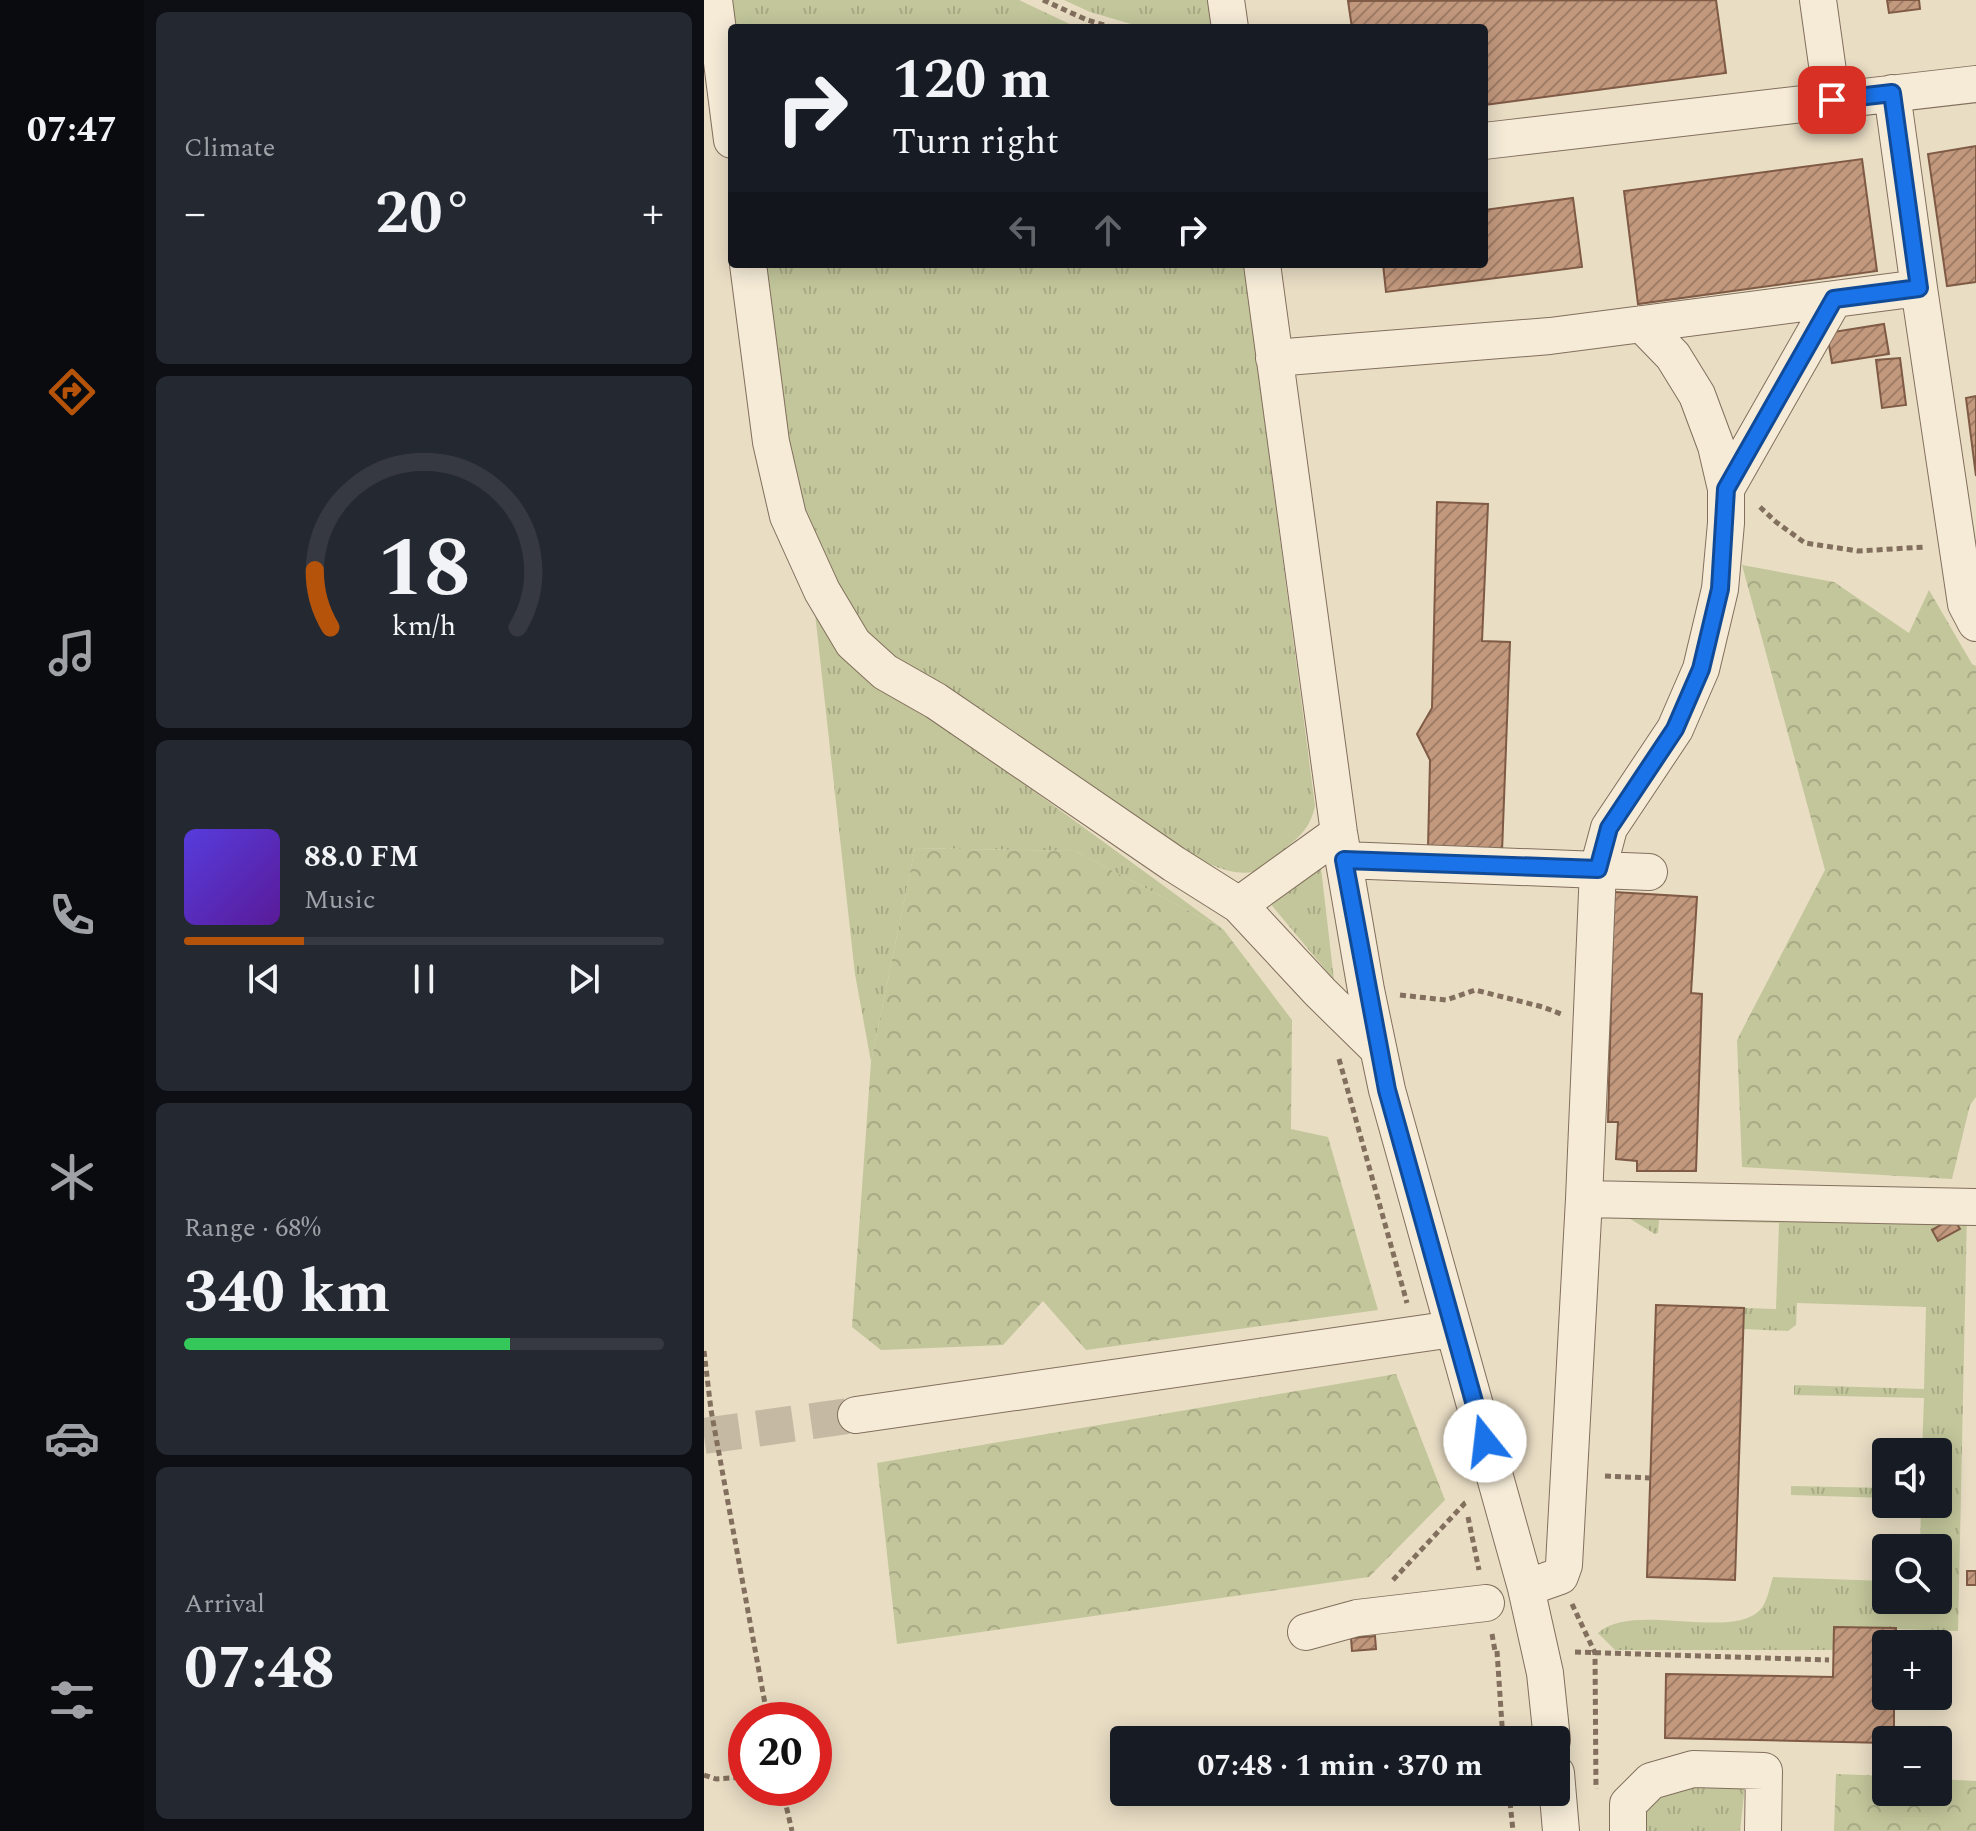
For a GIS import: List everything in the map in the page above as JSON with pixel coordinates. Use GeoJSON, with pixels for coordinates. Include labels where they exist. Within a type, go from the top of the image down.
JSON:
{"type":"FeatureCollection","features":[{"type":"Feature","properties":{"kind":"lane"},"geometry":{"type":"LineString","coordinates":[[714,0],[728,109]]}},
{"type":"Feature","properties":{"kind":"lane"},"geometry":{"type":"LineString","coordinates":[[1226,0],[1229,24]]}},
{"type":"Feature","properties":{"kind":"lane"},"geometry":{"type":"LineString","coordinates":[[1818,0],[1832,100]]}},
{"type":"Feature","properties":{"kind":"lane"},"geometry":{"type":"LineString","coordinates":[[1488,141],[1976,84]]}},
{"type":"Feature","properties":{"kind":"lane"},"geometry":{"type":"LineString","coordinates":[[1892,93],[1966,604],[1976,623]]}},
{"type":"Feature","properties":{"kind":"lane"},"geometry":{"type":"LineString","coordinates":[[749,268],[771,442],[788,516],[822,591],[853,643],[885,672],[936,701],[1239,905],[1378,1049]]}},
{"type":"Feature","properties":{"kind":"lane"},"geometry":{"type":"LineString","coordinates":[[1263,268],[1341,846],[1378,1049],[1526,1588],[1540,1651],[1550,1726]]}},
{"type":"Feature","properties":{"kind":"lane"},"geometry":{"type":"LineString","coordinates":[[1274,358],[1550,336],[1919,288]]}},
{"type":"Feature","properties":{"kind":"lane"},"geometry":{"type":"LineString","coordinates":[[1726,489],[1834,299]]}},
{"type":"Feature","properties":{"kind":"lane"},"geometry":{"type":"LineString","coordinates":[[1526,1588],[1560,1576],[1564,1565],[1598,869],[1609,828],[1675,729],[1701,669],[1720,589],[1726,489],[1716,446],[1697,395],[1673,356],[1642,324]]}},
{"type":"Feature","properties":{"kind":"lane"},"geometry":{"type":"LineString","coordinates":[[1239,905],[1341,846],[1649,872]]}},
{"type":"Feature","properties":{"kind":"lane"},"geometry":{"type":"LineString","coordinates":[[1584,1199],[1976,1207]]}},
{"type":"Feature","properties":{"kind":"lane"},"geometry":{"type":"LineString","coordinates":[[856,1415],[1453,1329]]}},
{"type":"Feature","properties":{"kind":"lane"},"geometry":{"type":"LineString","coordinates":[[1306,1632],[1357,1618],[1486,1603]]}},
{"type":"Feature","properties":{"kind":"lane"},"geometry":{"type":"LineString","coordinates":[[1628,1831],[1628,1804],[1651,1781],[1693,1769],[1764,1771],[1763,1831]]}},
{"type":"Feature","properties":{"kind":"lane"},"geometry":{"type":"LineString","coordinates":[[1559,1806],[1561,1831]]}},
{"type":"Feature","properties":{"kind":"path"},"geometry":{"type":"LineString","coordinates":[[1043,0],[1100,24]]}},
{"type":"Feature","properties":{"kind":"path"},"geometry":{"type":"LineString","coordinates":[[1726,489],[1752,499],[1805,543],[1858,551],[1958,546]]}},
{"type":"Feature","properties":{"kind":"path"},"geometry":{"type":"LineString","coordinates":[[704,1351],[714,1425],[765,1702]]}},
{"type":"Feature","properties":{"kind":"path"},"geometry":{"type":"LineString","coordinates":[[1605,1476],[1650,1478]]}},
{"type":"Feature","properties":{"kind":"path"},"geometry":{"type":"LineString","coordinates":[[1502,1726],[1495,1651],[1829,1660]]}},
{"type":"Feature","properties":{"kind":"path"},"geometry":{"type":"LineString","coordinates":[[704,1775],[728,1778]]}},
{"type":"Feature","properties":{"kind":"path"},"geometry":{"type":"LineString","coordinates":[[786,1806],[792,1831]]}},
{"type":"Feature","properties":{"kind":"path"},"geometry":{"type":"LineString","coordinates":[[1510,1806],[1513,1831]]}},
{"type":"Feature","properties":{"kind":"green space"},"geometry":{"type":"Polygon","coordinates":[[[726,0],[1019,0],[1070,24],[731,24],[726,0]]]}},
{"type":"Feature","properties":{"kind":"green space"},"geometry":{"type":"Polygon","coordinates":[[[1064,0],[1208,0],[1211,24],[1131,24],[1090,12],[1064,0]]]}},
{"type":"Feature","properties":{"kind":"green space"},"geometry":{"type":"Polygon","coordinates":[[[759,268],[1245,268],[1315,806],[1305,829],[1269,864],[1254,872],[1235,872],[1190,855],[871,648],[794,510],[759,268]]]}},
{"type":"Feature","properties":{"kind":"green space"},"geometry":{"type":"Polygon","coordinates":[[[1742,565],[1834,582],[1909,633],[1929,590],[1976,666],[1976,1097],[1970,1105],[1952,1179],[1742,1167],[1737,1040],[1825,870],[1742,565]]]}},
{"type":"Feature","properties":{"kind":"green space"},"geometry":{"type":"Polygon","coordinates":[[[814,604],[957,735],[1223,929],[1075,851],[915,848],[871,1062],[855,974],[814,604]]]}},
{"type":"Feature","properties":{"kind":"green space"},"geometry":{"type":"Polygon","coordinates":[[[915,848],[1075,851],[1223,929],[1292,1020],[1291,1129],[1328,1137],[1378,1310],[1086,1350],[1043,1301],[1003,1345],[881,1350],[852,1327],[871,1062],[915,848]]]}},
{"type":"Feature","properties":{"kind":"green space"},"geometry":{"type":"Polygon","coordinates":[[[1321,868],[1334,980],[1269,902],[1321,868]]]}},
{"type":"Feature","properties":{"kind":"green space"},"geometry":{"type":"Polygon","coordinates":[[[1967,1212],[1958,1631],[1835,1627],[1833,1650],[1615,1650],[1598,1633],[1614,1624],[1635,1620],[1709,1623],[1750,1617],[1763,1606],[1773,1577],[1872,1581],[1872,1614],[1952,1614],[1952,1534],[1920,1534],[1921,1518],[1952,1518],[1952,1438],[1923,1438],[1924,1398],[1794,1395],[1794,1385],[1924,1389],[1926,1307],[1797,1303],[1796,1325],[1788,1331],[1743,1329],[1744,1308],[1776,1309],[1779,1223],[1659,1220],[1658,1233],[1655,1234],[1622,1214],[1967,1212]]]}},
{"type":"Feature","properties":{"kind":"green space"},"geometry":{"type":"Polygon","coordinates":[[[1396,1374],[1445,1500],[1369,1577],[897,1644],[877,1463],[1396,1374]]]}},
{"type":"Feature","properties":{"kind":"green space"},"geometry":{"type":"Polygon","coordinates":[[[1791,1486],[1872,1488],[1872,1498],[1791,1495],[1791,1486]]]}},
{"type":"Feature","properties":{"kind":"green space"},"geometry":{"type":"Polygon","coordinates":[[[1836,1774],[1872,1775],[1872,1806],[1952,1806],[1952,1780],[1976,1781],[1976,1831],[1834,1831],[1836,1774]]]}},
{"type":"Feature","properties":{"kind":"green space"},"geometry":{"type":"Polygon","coordinates":[[[1745,1785],[1740,1831],[1636,1831],[1636,1825],[1662,1786],[1745,1785]]]}},
{"type":"Feature","properties":{"kind":"building"},"geometry":{"type":"Polygon","coordinates":[[[1716,0],[1726,73],[1488,104],[1488,24],[1351,24],[1348,1],[1716,0]]]}},
{"type":"Feature","properties":{"kind":"building"},"geometry":{"type":"Polygon","coordinates":[[[1887,0],[1919,0],[1920,9],[1889,13],[1887,0]]]}},
{"type":"Feature","properties":{"kind":"building"},"geometry":{"type":"Polygon","coordinates":[[[1976,146],[1976,282],[1947,286],[1928,154],[1976,146]]]}},
{"type":"Feature","properties":{"kind":"building"},"geometry":{"type":"Polygon","coordinates":[[[1862,159],[1877,271],[1638,304],[1624,191],[1862,159]]]}},
{"type":"Feature","properties":{"kind":"building"},"geometry":{"type":"Polygon","coordinates":[[[1573,198],[1582,267],[1386,292],[1383,268],[1488,268],[1488,209],[1573,198]]]}},
{"type":"Feature","properties":{"kind":"building"},"geometry":{"type":"Polygon","coordinates":[[[1884,324],[1889,354],[1832,363],[1827,333],[1884,324]]]}},
{"type":"Feature","properties":{"kind":"building"},"geometry":{"type":"Polygon","coordinates":[[[1900,358],[1906,405],[1882,408],[1876,360],[1900,358]]]}},
{"type":"Feature","properties":{"kind":"building"},"geometry":{"type":"Polygon","coordinates":[[[1976,396],[1976,476],[1966,398],[1976,396]]]}},
{"type":"Feature","properties":{"kind":"building"},"geometry":{"type":"Polygon","coordinates":[[[1437,502],[1488,504],[1482,641],[1510,642],[1502,852],[1428,849],[1430,760],[1417,734],[1432,708],[1437,502]]]}},
{"type":"Feature","properties":{"kind":"building"},"geometry":{"type":"Polygon","coordinates":[[[1614,892],[1697,897],[1691,993],[1702,994],[1696,1171],[1637,1171],[1637,1161],[1616,1159],[1618,1122],[1608,1122],[1614,892]]]}},
{"type":"Feature","properties":{"kind":"building"},"geometry":{"type":"Polygon","coordinates":[[[1953,1218],[1960,1229],[1938,1241],[1932,1230],[1953,1218]]]}},
{"type":"Feature","properties":{"kind":"building"},"geometry":{"type":"Polygon","coordinates":[[[1656,1305],[1744,1308],[1735,1580],[1647,1577],[1656,1305]]]}},
{"type":"Feature","properties":{"kind":"building"},"geometry":{"type":"Polygon","coordinates":[[[1967,1571],[1976,1571],[1976,1585],[1967,1585],[1967,1571]]]}},
{"type":"Feature","properties":{"kind":"building"},"geometry":{"type":"Polygon","coordinates":[[[1834,1627],[1896,1628],[1872,1630],[1872,1710],[1894,1710],[1894,1726],[1872,1726],[1872,1743],[1665,1738],[1666,1674],[1833,1677],[1834,1627]]]}},
{"type":"Feature","properties":{"kind":"building"},"geometry":{"type":"Polygon","coordinates":[[[1375,1636],[1376,1649],[1352,1651],[1351,1638],[1375,1636]]]}},
{"type":"Feature","properties":{"kind":"tunnel"},"geometry":{"type":"LineString","coordinates":[[704,1436],[856,1415]]}},
{"type":"Feature","properties":{"kind":"route"},"geometry":{"type":"LineString","coordinates":[[1485,1441],[1387,1090],[1344,860],[1598,869],[1609,828],[1675,729],[1701,669],[1720,589],[1726,489],[1834,299],[1919,288],[1892,93],[1832,100]]}}]}
